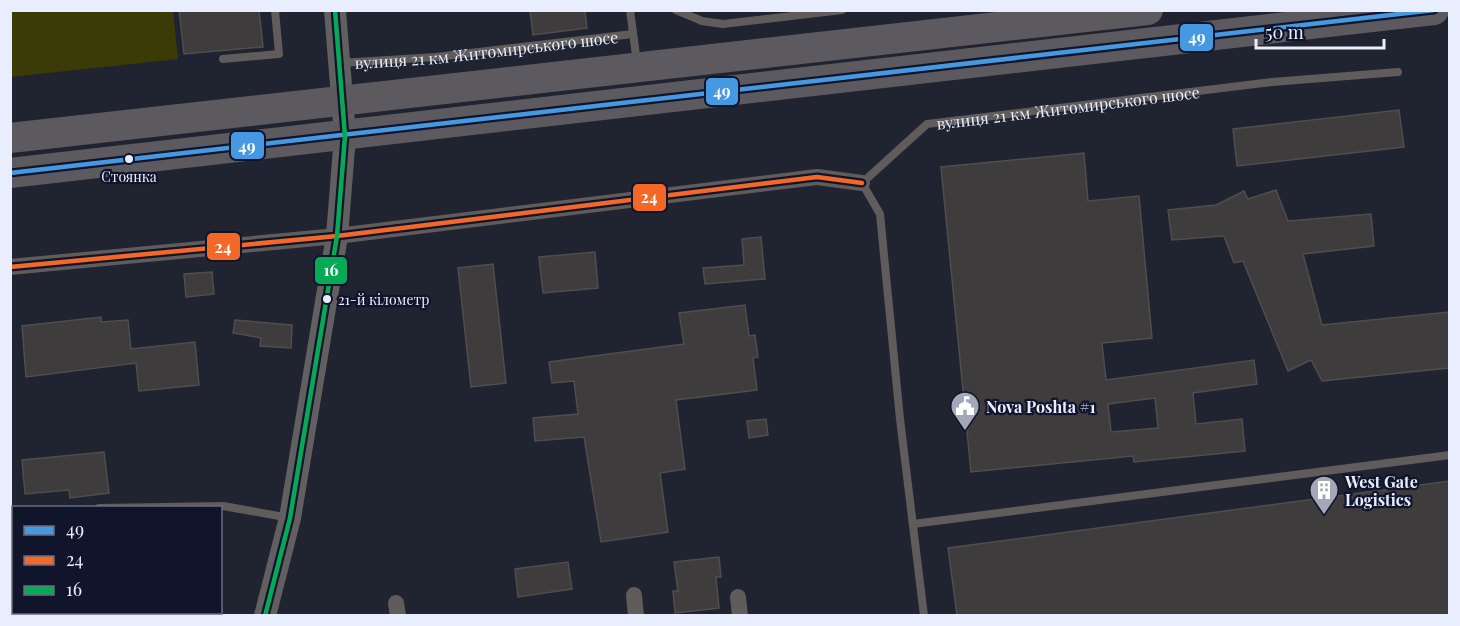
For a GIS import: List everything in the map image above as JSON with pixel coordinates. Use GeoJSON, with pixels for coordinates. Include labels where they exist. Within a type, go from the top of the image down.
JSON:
{"type":"FeatureCollection","features":[{"type":"Feature","properties":{"kind":"highway"},"geometry":{"type":"LineString","coordinates":[[10,138],[1148,10]]}},
{"type":"Feature","properties":{"kind":"highway"},"geometry":{"type":"LineString","coordinates":[[10,173],[1434,10]]}},
{"type":"Feature","properties":{"kind":"main road"},"geometry":{"type":"LineString","coordinates":[[265,615],[290,518],[337,236],[345,136],[335,17]]}},
{"type":"Feature","properties":{"kind":"street"},"geometry":{"type":"LineString","coordinates":[[10,267],[337,236],[817,177],[862,183]]}},
{"type":"Feature","properties":{"kind":"street"},"geometry":{"type":"LineString","coordinates":[[634,595],[636,615]]}},
{"type":"Feature","properties":{"kind":"street"},"geometry":{"type":"LineString","coordinates":[[738,597],[740,615]]}},
{"type":"Feature","properties":{"kind":"lane"},"geometry":{"type":"LineString","coordinates":[[223,59],[279,54],[275,10]]}},
{"type":"Feature","properties":{"kind":"lane"},"geometry":{"type":"LineString","coordinates":[[630,10],[638,67]]}},
{"type":"Feature","properties":{"kind":"lane"},"geometry":{"type":"LineString","coordinates":[[676,10],[702,21],[723,24],[842,10]]}},
{"type":"Feature","properties":{"kind":"lane","name":"вулиця 21 км Житомирського шосе"},"geometry":{"type":"LineString","coordinates":[[339,63],[436,57],[633,34]]}},
{"type":"Feature","properties":{"kind":"lane","name":"вулиця 21 км Житомирського шосе"},"geometry":{"type":"LineString","coordinates":[[862,183],[927,124],[1272,82],[1398,72]]}},
{"type":"Feature","properties":{"kind":"lane"},"geometry":{"type":"LineString","coordinates":[[862,183],[880,214],[900,418],[924,615]]}},
{"type":"Feature","properties":{"kind":"lane"},"geometry":{"type":"LineString","coordinates":[[913,524],[1449,454]]}},
{"type":"Feature","properties":{"kind":"lane"},"geometry":{"type":"LineString","coordinates":[[222,506],[290,518]]}},
{"type":"Feature","properties":{"kind":"shaded area"},"geometry":{"type":"Polygon","coordinates":[[[10,11],[173,11],[178,59],[11,77],[10,11]]]}},
{"type":"Feature","properties":{"kind":"building"},"geometry":{"type":"Polygon","coordinates":[[[179,10],[259,10],[263,47],[184,54],[179,10]]]}},
{"type":"Feature","properties":{"kind":"building"},"geometry":{"type":"Polygon","coordinates":[[[530,10],[585,10],[587,28],[533,35],[530,10]]]}},
{"type":"Feature","properties":{"kind":"building"},"geometry":{"type":"Polygon","coordinates":[[[1399,110],[1404,147],[1237,166],[1233,129],[1399,110]]]}},
{"type":"Feature","properties":{"kind":"building"},"geometry":{"type":"Polygon","coordinates":[[[1084,153],[1088,201],[1139,196],[1152,338],[1102,343],[1106,380],[1254,360],[1257,384],[1193,393],[1196,424],[1242,419],[1245,451],[1134,462],[1133,456],[971,472],[941,167],[1084,153]],[[1155,398],[1108,404],[1111,432],[1158,428],[1155,398]]]}},
{"type":"Feature","properties":{"kind":"building"},"geometry":{"type":"Polygon","coordinates":[[[1276,190],[1288,221],[1371,214],[1374,246],[1303,254],[1322,325],[1449,312],[1449,368],[1322,381],[1311,360],[1288,371],[1243,261],[1234,263],[1224,236],[1172,240],[1168,210],[1216,205],[1244,191],[1248,199],[1276,190]]]}},
{"type":"Feature","properties":{"kind":"building"},"geometry":{"type":"Polygon","coordinates":[[[761,237],[765,279],[705,284],[703,268],[744,265],[742,239],[761,237]]]}},
{"type":"Feature","properties":{"kind":"building"},"geometry":{"type":"Polygon","coordinates":[[[595,252],[598,288],[543,293],[539,257],[595,252]]]}},
{"type":"Feature","properties":{"kind":"building"},"geometry":{"type":"Polygon","coordinates":[[[493,264],[506,383],[471,387],[458,268],[493,264]]]}},
{"type":"Feature","properties":{"kind":"building"},"geometry":{"type":"Polygon","coordinates":[[[212,272],[214,294],[186,297],[184,274],[212,272]]]}},
{"type":"Feature","properties":{"kind":"building"},"geometry":{"type":"Polygon","coordinates":[[[745,305],[749,336],[755,335],[758,357],[753,358],[757,390],[676,400],[685,469],[660,473],[668,532],[601,542],[584,437],[535,441],[533,418],[578,414],[574,381],[552,383],[549,362],[684,344],[679,313],[745,305]]]}},
{"type":"Feature","properties":{"kind":"building"},"geometry":{"type":"Polygon","coordinates":[[[101,317],[101,322],[128,320],[131,349],[195,342],[199,385],[139,391],[136,363],[26,377],[22,326],[101,317]]]}},
{"type":"Feature","properties":{"kind":"building"},"geometry":{"type":"Polygon","coordinates":[[[235,320],[292,325],[291,348],[260,346],[261,338],[233,333],[235,320]]]}},
{"type":"Feature","properties":{"kind":"building"},"geometry":{"type":"Polygon","coordinates":[[[766,419],[768,435],[749,438],[747,421],[766,419]]]}},
{"type":"Feature","properties":{"kind":"building"},"geometry":{"type":"Polygon","coordinates":[[[104,452],[109,493],[70,498],[69,490],[25,494],[22,460],[104,452]]]}},
{"type":"Feature","properties":{"kind":"building","name":"West Gate Logistics"},"geometry":{"type":"Polygon","coordinates":[[[1449,481],[1449,615],[957,615],[948,548],[1449,481]]]}},
{"type":"Feature","properties":{"kind":"building"},"geometry":{"type":"Polygon","coordinates":[[[719,557],[721,577],[716,577],[719,608],[675,613],[673,591],[678,591],[674,562],[719,557]]]}},
{"type":"Feature","properties":{"kind":"building"},"geometry":{"type":"Polygon","coordinates":[[[568,562],[572,589],[518,597],[515,569],[568,562]]]}},
{"type":"Feature","properties":{"kind":"transit line","name":"16"},"geometry":{"type":"LineString","coordinates":[[265,616],[290,518],[337,236],[345,136],[335,10]]}},
{"type":"Feature","properties":{"kind":"transit line","name":"49"},"geometry":{"type":"LineString","coordinates":[[10,173],[1434,10]]}},
{"type":"Feature","properties":{"kind":"transit line","name":"24"},"geometry":{"type":"LineString","coordinates":[[10,267],[337,236],[817,177],[862,183]]}},
{"type":"Feature","properties":{"kind":"place","name":"Стоянка"},"geometry":{"type":"Point","coordinates":[129,159]}},
{"type":"Feature","properties":{"kind":"place","name":"21-й кілометр"},"geometry":{"type":"Point","coordinates":[327,299]}},
{"type":"Feature","properties":{"kind":"place","name":"Nova Poshta #1"},"geometry":{"type":"Point","coordinates":[965,432]}},
{"type":"Feature","properties":{"kind":"place","name":"West Gate Logistics"},"geometry":{"type":"Point","coordinates":[1324,516]}}]}
